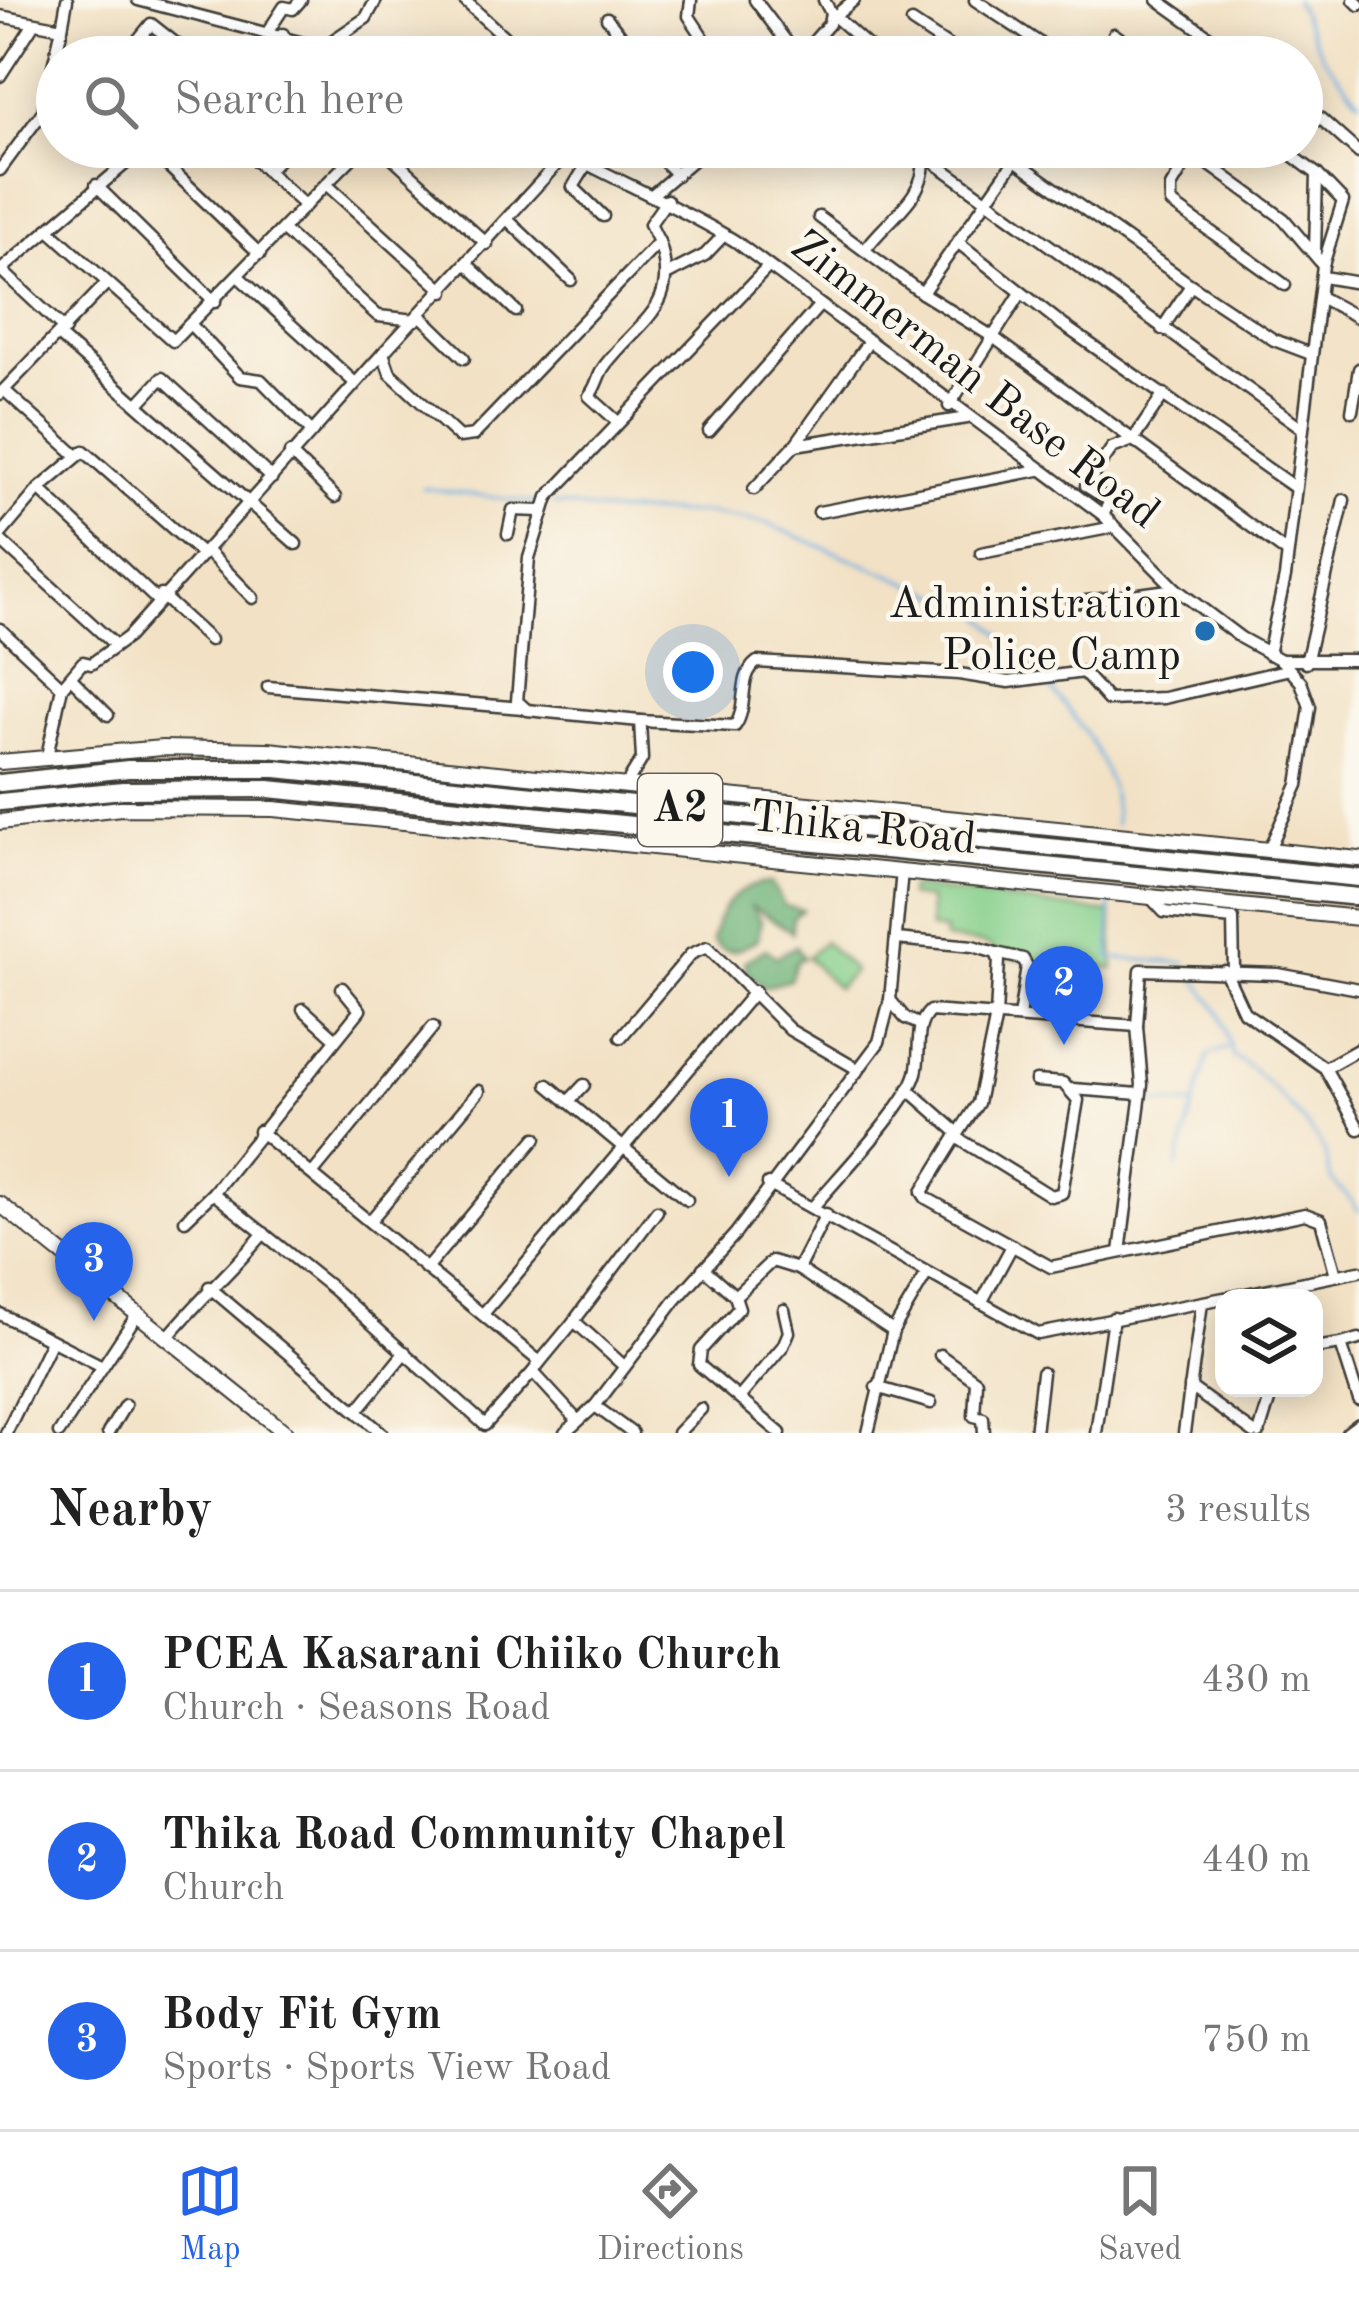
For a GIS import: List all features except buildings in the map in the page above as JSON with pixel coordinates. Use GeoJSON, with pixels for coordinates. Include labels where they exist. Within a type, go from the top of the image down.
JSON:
{"type":"FeatureCollection","features":[{"type":"Feature","properties":{"kind":"highway","name":"Thika Road"},"geometry":{"type":"LineString","coordinates":[[0,783],[128,769],[276,770],[1359,878]]}},
{"type":"Feature","properties":{"kind":"highway","name":"Thika Road"},"geometry":{"type":"LineString","coordinates":[[0,802],[123,790],[269,789],[1359,897]]}},
{"type":"Feature","properties":{"kind":"main road","name":"Thika Road"},"geometry":{"type":"LineString","coordinates":[[0,762],[205,747],[1359,858]]}},
{"type":"Feature","properties":{"kind":"main road","name":"Thika Road"},"geometry":{"type":"LineString","coordinates":[[0,822],[121,808],[274,809],[1359,918]]}},
{"type":"Feature","properties":{"kind":"main road"},"geometry":{"type":"LineString","coordinates":[[0,1204],[286,1433]]}},
{"type":"Feature","properties":{"kind":"street"},"geometry":{"type":"LineString","coordinates":[[61,36],[68,0]]}},
{"type":"Feature","properties":{"kind":"street"},"geometry":{"type":"LineString","coordinates":[[138,0],[291,36]]}},
{"type":"Feature","properties":{"kind":"street"},"geometry":{"type":"LineString","coordinates":[[201,14],[208,0]]}},
{"type":"Feature","properties":{"kind":"street"},"geometry":{"type":"LineString","coordinates":[[269,30],[284,8],[293,9],[301,0]]}},
{"type":"Feature","properties":{"kind":"street"},"geometry":{"type":"LineString","coordinates":[[339,36],[366,18],[376,0]]}},
{"type":"Feature","properties":{"kind":"street"},"geometry":{"type":"LineString","coordinates":[[464,0],[503,36]]}},
{"type":"Feature","properties":{"kind":"street"},"geometry":{"type":"LineString","coordinates":[[691,0],[689,16],[702,36]]}},
{"type":"Feature","properties":{"kind":"street"},"geometry":{"type":"LineString","coordinates":[[755,0],[782,36]]}},
{"type":"Feature","properties":{"kind":"street"},"geometry":{"type":"LineString","coordinates":[[824,0],[857,36]]}},
{"type":"Feature","properties":{"kind":"street"},"geometry":{"type":"LineString","coordinates":[[818,36],[833,14],[854,0]]}},
{"type":"Feature","properties":{"kind":"street"},"geometry":{"type":"LineString","coordinates":[[975,0],[1029,36]]}},
{"type":"Feature","properties":{"kind":"street"},"geometry":{"type":"LineString","coordinates":[[1158,0],[1209,36]]}},
{"type":"Feature","properties":{"kind":"street"},"geometry":{"type":"LineString","coordinates":[[0,16],[62,28]]}},
{"type":"Feature","properties":{"kind":"street"},"geometry":{"type":"LineString","coordinates":[[608,18],[622,36]]}},
{"type":"Feature","properties":{"kind":"street"},"geometry":{"type":"LineString","coordinates":[[912,22],[933,36]]}},
{"type":"Feature","properties":{"kind":"street"},"geometry":{"type":"LineString","coordinates":[[141,36],[151,24],[166,36]]}},
{"type":"Feature","properties":{"kind":"street"},"geometry":{"type":"LineString","coordinates":[[0,76],[33,25]]}},
{"type":"Feature","properties":{"kind":"street"},"geometry":{"type":"LineString","coordinates":[[1323,121],[1359,153]]}},
{"type":"Feature","properties":{"kind":"street"},"geometry":{"type":"LineString","coordinates":[[3,161],[36,127]]}},
{"type":"Feature","properties":{"kind":"street"},"geometry":{"type":"LineString","coordinates":[[118,168],[0,271],[245,503],[296,544]]}},
{"type":"Feature","properties":{"kind":"street"},"geometry":{"type":"LineString","coordinates":[[169,168],[260,254]]}},
{"type":"Feature","properties":{"kind":"street"},"geometry":{"type":"LineString","coordinates":[[266,168],[305,206]]}},
{"type":"Feature","properties":{"kind":"street"},"geometry":{"type":"LineString","coordinates":[[50,231],[169,341],[192,326],[340,168]]}},
{"type":"Feature","properties":{"kind":"street"},"geometry":{"type":"LineString","coordinates":[[404,168],[487,244]]}},
{"type":"Feature","properties":{"kind":"street"},"geometry":{"type":"LineString","coordinates":[[47,756],[66,682],[83,662],[91,664],[128,637],[355,382],[509,221],[548,168]]}},
{"type":"Feature","properties":{"kind":"street"},"geometry":{"type":"LineString","coordinates":[[585,168],[572,185],[603,216]]}},
{"type":"Feature","properties":{"kind":"street","name":"Zimmerman Base Road"},"geometry":{"type":"LineString","coordinates":[[591,168],[667,200],[724,235],[949,406],[1103,515],[1177,589],[1283,665]]}},
{"type":"Feature","properties":{"kind":"street"},"geometry":{"type":"LineString","coordinates":[[670,168],[677,175]]}},
{"type":"Feature","properties":{"kind":"street"},"geometry":{"type":"LineString","coordinates":[[653,194],[668,176],[685,168]]}},
{"type":"Feature","properties":{"kind":"street"},"geometry":{"type":"LineString","coordinates":[[865,250],[913,195],[924,168]]}},
{"type":"Feature","properties":{"kind":"street"},"geometry":{"type":"LineString","coordinates":[[942,168],[1302,428]]}},
{"type":"Feature","properties":{"kind":"street"},"geometry":{"type":"LineString","coordinates":[[922,293],[1010,168]]}},
{"type":"Feature","properties":{"kind":"street"},"geometry":{"type":"LineString","coordinates":[[1026,168],[1274,340],[1311,354]]}},
{"type":"Feature","properties":{"kind":"street"},"geometry":{"type":"LineString","coordinates":[[1180,168],[1171,187],[1171,203],[1285,285]]}},
{"type":"Feature","properties":{"kind":"street"},"geometry":{"type":"LineString","coordinates":[[1212,168],[1284,219],[1315,252],[1323,271],[1359,283]]}},
{"type":"Feature","properties":{"kind":"street"},"geometry":{"type":"LineString","coordinates":[[1268,654],[1323,271],[1343,201],[1309,168]]}},
{"type":"Feature","properties":{"kind":"street"},"geometry":{"type":"LineString","coordinates":[[1315,252],[1317,174]]}},
{"type":"Feature","properties":{"kind":"street"},"geometry":{"type":"LineString","coordinates":[[326,184],[444,290]]}},
{"type":"Feature","properties":{"kind":"street"},"geometry":{"type":"LineString","coordinates":[[96,185],[215,302]]}},
{"type":"Feature","properties":{"kind":"street"},"geometry":{"type":"LineString","coordinates":[[618,422],[589,396],[607,363],[664,299],[668,274],[651,220],[667,200]]}},
{"type":"Feature","properties":{"kind":"street"},"geometry":{"type":"LineString","coordinates":[[820,217],[1286,552]]}},
{"type":"Feature","properties":{"kind":"street"},"geometry":{"type":"LineString","coordinates":[[509,221],[572,280]]}},
{"type":"Feature","properties":{"kind":"street"},"geometry":{"type":"LineString","coordinates":[[283,230],[378,316],[418,317],[464,358]]}},
{"type":"Feature","properties":{"kind":"street"},"geometry":{"type":"LineString","coordinates":[[668,274],[704,255],[724,235]]}},
{"type":"Feature","properties":{"kind":"street"},"geometry":{"type":"LineString","coordinates":[[383,353],[390,373],[454,435],[470,438],[659,242]]}},
{"type":"Feature","properties":{"kind":"street"},"geometry":{"type":"LineString","coordinates":[[960,244],[1021,293],[1294,487]]}},
{"type":"Feature","properties":{"kind":"street"},"geometry":{"type":"LineString","coordinates":[[467,264],[516,311]]}},
{"type":"Feature","properties":{"kind":"street"},"geometry":{"type":"LineString","coordinates":[[523,708],[515,696],[518,640],[540,511],[618,422],[768,267]]}},
{"type":"Feature","properties":{"kind":"street"},"geometry":{"type":"LineString","coordinates":[[239,277],[355,382]]}},
{"type":"Feature","properties":{"kind":"street"},"geometry":{"type":"LineString","coordinates":[[75,454],[2,392],[105,285]]}},
{"type":"Feature","properties":{"kind":"street"},"geometry":{"type":"LineString","coordinates":[[1162,328],[1191,285]]}},
{"type":"Feature","properties":{"kind":"street"},"geometry":{"type":"LineString","coordinates":[[949,406],[1021,293]]}},
{"type":"Feature","properties":{"kind":"street"},"geometry":{"type":"LineString","coordinates":[[1320,297],[1359,318]]}},
{"type":"Feature","properties":{"kind":"street"},"geometry":{"type":"LineString","coordinates":[[709,431],[818,307]]}},
{"type":"Feature","properties":{"kind":"street"},"geometry":{"type":"LineString","coordinates":[[192,326],[240,376],[261,380],[311,431]]}},
{"type":"Feature","properties":{"kind":"street"},"geometry":{"type":"LineString","coordinates":[[754,489],[795,445],[867,344]]}},
{"type":"Feature","properties":{"kind":"street"},"geometry":{"type":"LineString","coordinates":[[1352,411],[1359,369]]}},
{"type":"Feature","properties":{"kind":"street"},"geometry":{"type":"LineString","coordinates":[[138,404],[162,378],[272,478]]}},
{"type":"Feature","properties":{"kind":"street"},"geometry":{"type":"LineString","coordinates":[[1103,515],[1110,501],[1086,486],[1112,448],[1133,440],[1164,394]]}},
{"type":"Feature","properties":{"kind":"street"},"geometry":{"type":"LineString","coordinates":[[795,445],[967,418]]}},
{"type":"Feature","properties":{"kind":"street"},"geometry":{"type":"LineString","coordinates":[[114,644],[0,537],[75,454],[85,451],[93,457],[253,598]]}},
{"type":"Feature","properties":{"kind":"street"},"geometry":{"type":"LineString","coordinates":[[290,453],[335,497]]}},
{"type":"Feature","properties":{"kind":"street"},"geometry":{"type":"LineString","coordinates":[[819,512],[1039,470]]}},
{"type":"Feature","properties":{"kind":"street"},"geometry":{"type":"LineString","coordinates":[[39,489],[210,640]]}},
{"type":"Feature","properties":{"kind":"street"},"geometry":{"type":"LineString","coordinates":[[1306,662],[1344,500]]}},
{"type":"Feature","properties":{"kind":"street"},"geometry":{"type":"LineString","coordinates":[[508,534],[513,510],[540,511]]}},
{"type":"Feature","properties":{"kind":"street"},"geometry":{"type":"LineString","coordinates":[[981,554],[1114,527]]}},
{"type":"Feature","properties":{"kind":"street"},"geometry":{"type":"LineString","coordinates":[[1072,603],[1177,589]]}},
{"type":"Feature","properties":{"kind":"street"},"geometry":{"type":"LineString","coordinates":[[0,629],[108,715]]}},
{"type":"Feature","properties":{"kind":"street"},"geometry":{"type":"LineString","coordinates":[[268,687],[735,726],[743,713],[746,675],[757,662],[1018,682],[1083,672],[1108,700],[1164,698],[1283,665],[1359,660]]}},
{"type":"Feature","properties":{"kind":"street"},"geometry":{"type":"LineString","coordinates":[[1269,849],[1298,785],[1310,707],[1301,682],[1283,665]]}},
{"type":"Feature","properties":{"kind":"street"},"geometry":{"type":"LineString","coordinates":[[626,785],[641,759],[640,721]]}},
{"type":"Feature","properties":{"kind":"street"},"geometry":{"type":"LineString","coordinates":[[565,1433],[595,1406],[736,1233],[883,1033],[902,871]]}},
{"type":"Feature","properties":{"kind":"street"},"geometry":{"type":"LineString","coordinates":[[1151,898],[1164,912],[1233,919],[1229,971],[1244,1012],[1325,1068],[1359,1130]]}},
{"type":"Feature","properties":{"kind":"street"},"geometry":{"type":"LineString","coordinates":[[896,939],[974,946],[1023,959],[1028,966],[1019,1017]]}},
{"type":"Feature","properties":{"kind":"street"},"geometry":{"type":"LineString","coordinates":[[621,1037],[699,948],[719,953],[798,1036],[859,1070]]}},
{"type":"Feature","properties":{"kind":"street"},"geometry":{"type":"LineString","coordinates":[[996,953],[996,1016],[978,1103],[923,1195],[1051,1267],[1305,1214],[1321,1220],[1336,1275]]}},
{"type":"Feature","properties":{"kind":"street"},"geometry":{"type":"LineString","coordinates":[[1120,1252],[1131,1197],[1142,1054],[1137,1026],[1142,970],[1229,971],[1344,982],[1359,989]]}},
{"type":"Feature","properties":{"kind":"street"},"geometry":{"type":"LineString","coordinates":[[184,1220],[213,1193],[361,1008],[342,988]]}},
{"type":"Feature","properties":{"kind":"street"},"geometry":{"type":"LineString","coordinates":[[483,1314],[755,992]]}},
{"type":"Feature","properties":{"kind":"street"},"geometry":{"type":"LineString","coordinates":[[890,1000],[904,1018],[919,1024]]}},
{"type":"Feature","properties":{"kind":"street"},"geometry":{"type":"LineString","coordinates":[[304,1009],[336,1039]]}},
{"type":"Feature","properties":{"kind":"street"},"geometry":{"type":"LineString","coordinates":[[813,1207],[908,1089],[916,1074],[919,1024],[936,1010],[1137,1026]]}},
{"type":"Feature","properties":{"kind":"street"},"geometry":{"type":"LineString","coordinates":[[313,1173],[433,1027]]}},
{"type":"Feature","properties":{"kind":"street"},"geometry":{"type":"LineString","coordinates":[[1325,1068],[1359,1049]]}},
{"type":"Feature","properties":{"kind":"street"},"geometry":{"type":"LineString","coordinates":[[1036,1082],[1139,1094]]}},
{"type":"Feature","properties":{"kind":"street"},"geometry":{"type":"LineString","coordinates":[[568,1102],[584,1084]]}},
{"type":"Feature","properties":{"kind":"street"},"geometry":{"type":"LineString","coordinates":[[548,1085],[687,1195]]}},
{"type":"Feature","properties":{"kind":"street"},"geometry":{"type":"LineString","coordinates":[[908,1089],[956,1134],[1051,1196],[1059,1195],[1076,1125],[1073,1089]]}},
{"type":"Feature","properties":{"kind":"street"},"geometry":{"type":"LineString","coordinates":[[370,1221],[479,1091]]}},
{"type":"Feature","properties":{"kind":"street"},"geometry":{"type":"LineString","coordinates":[[259,1131],[483,1314],[537,1367],[577,1420]]}},
{"type":"Feature","properties":{"kind":"street"},"geometry":{"type":"LineString","coordinates":[[427,1268],[536,1138]]}},
{"type":"Feature","properties":{"kind":"street"},"geometry":{"type":"LineString","coordinates":[[768,1184],[1038,1334],[1215,1300]]}},
{"type":"Feature","properties":{"kind":"street"},"geometry":{"type":"LineString","coordinates":[[213,1193],[405,1352],[488,1429],[657,1210]]}},
{"type":"Feature","properties":{"kind":"street"},"geometry":{"type":"LineString","coordinates":[[798,1269],[826,1214]]}},
{"type":"Feature","properties":{"kind":"street"},"geometry":{"type":"LineString","coordinates":[[167,1337],[209,1287],[224,1282],[264,1233]]}},
{"type":"Feature","properties":{"kind":"street"},"geometry":{"type":"LineString","coordinates":[[981,1303],[1012,1246]]}},
{"type":"Feature","properties":{"kind":"street"},"geometry":{"type":"LineString","coordinates":[[735,1296],[772,1261],[798,1269],[893,1331]]}},
{"type":"Feature","properties":{"kind":"street"},"geometry":{"type":"LineString","coordinates":[[703,1268],[735,1296],[739,1309],[698,1362],[780,1433]]}},
{"type":"Feature","properties":{"kind":"street"},"geometry":{"type":"LineString","coordinates":[[1268,1289],[1359,1271]]}},
{"type":"Feature","properties":{"kind":"street"},"geometry":{"type":"LineString","coordinates":[[868,1433],[893,1331],[927,1274]]}},
{"type":"Feature","properties":{"kind":"street"},"geometry":{"type":"LineString","coordinates":[[209,1287],[382,1433]]}},
{"type":"Feature","properties":{"kind":"street"},"geometry":{"type":"LineString","coordinates":[[1184,1433],[1202,1303]]}},
{"type":"Feature","properties":{"kind":"street"},"geometry":{"type":"LineString","coordinates":[[739,1398],[783,1346],[789,1332],[784,1310]]}},
{"type":"Feature","properties":{"kind":"street"},"geometry":{"type":"LineString","coordinates":[[59,1433],[138,1313]]}},
{"type":"Feature","properties":{"kind":"street"},"geometry":{"type":"LineString","coordinates":[[0,1314],[102,1366]]}},
{"type":"Feature","properties":{"kind":"street"},"geometry":{"type":"LineString","coordinates":[[1096,1433],[1113,1318]]}},
{"type":"Feature","properties":{"kind":"street"},"geometry":{"type":"LineString","coordinates":[[574,1321],[624,1366]]}},
{"type":"Feature","properties":{"kind":"street"},"geometry":{"type":"LineString","coordinates":[[1323,1347],[1359,1340]]}},
{"type":"Feature","properties":{"kind":"street"},"geometry":{"type":"LineString","coordinates":[[6,1433],[51,1341]]}},
{"type":"Feature","properties":{"kind":"street"},"geometry":{"type":"LineString","coordinates":[[1341,1344],[1359,1400]]}},
{"type":"Feature","properties":{"kind":"street"},"geometry":{"type":"LineString","coordinates":[[357,1411],[405,1352]]}},
{"type":"Feature","properties":{"kind":"street"},"geometry":{"type":"LineString","coordinates":[[940,1355],[976,1381],[974,1416],[983,1418],[984,1433]]}},
{"type":"Feature","properties":{"kind":"street"},"geometry":{"type":"LineString","coordinates":[[1035,1433],[1042,1373]]}},
{"type":"Feature","properties":{"kind":"street"},"geometry":{"type":"LineString","coordinates":[[876,1387],[931,1403]]}},
{"type":"Feature","properties":{"kind":"street"},"geometry":{"type":"LineString","coordinates":[[1190,1387],[1256,1433],[1270,1397]]}},
{"type":"Feature","properties":{"kind":"street"},"geometry":{"type":"LineString","coordinates":[[107,1433],[125,1405]]}},
{"type":"Feature","properties":{"kind":"street"},"geometry":{"type":"LineString","coordinates":[[595,1406],[632,1433]]}},
{"type":"Feature","properties":{"kind":"street"},"geometry":{"type":"LineString","coordinates":[[678,1433],[701,1409]]}},
{"type":"Feature","properties":{"kind":"street"},"geometry":{"type":"LineString","coordinates":[[1347,1433],[1359,1424]]}},
{"type":"Feature","properties":{"kind":"green space"},"geometry":{"type":"Polygon","coordinates":[[[771,883],[785,906],[802,910],[793,918],[792,932],[750,905],[761,921],[758,939],[729,951],[712,941],[719,917],[731,900],[748,888],[771,883]]]}},
{"type":"Feature","properties":{"kind":"green space"},"geometry":{"type":"Polygon","coordinates":[[[910,887],[1111,913],[1114,969],[1008,958],[985,944],[944,939],[945,931],[930,929],[929,899],[908,896],[910,887]]]}},
{"type":"Feature","properties":{"kind":"green space"},"geometry":{"type":"Polygon","coordinates":[[[824,941],[854,971],[837,988],[807,957],[824,941]]]}},
{"type":"Feature","properties":{"kind":"green space"},"geometry":{"type":"Polygon","coordinates":[[[796,946],[803,958],[796,961],[790,980],[765,987],[748,974],[745,961],[766,949],[776,957],[796,946]]]}},
{"type":"Feature","properties":{"kind":"waterway"},"geometry":{"type":"LineString","coordinates":[[1295,0],[1313,36]]}},
{"type":"Feature","properties":{"kind":"waterway"},"geometry":{"type":"LineString","coordinates":[[1323,57],[1359,100]]}},
{"type":"Feature","properties":{"kind":"waterway"},"geometry":{"type":"LineString","coordinates":[[423,488],[537,503]]}},
{"type":"Feature","properties":{"kind":"waterway"},"geometry":{"type":"LineString","coordinates":[[553,504],[613,512],[705,513],[765,523],[979,612],[1037,672]]}},
{"type":"Feature","properties":{"kind":"waterway"},"geometry":{"type":"LineString","coordinates":[[1046,683],[1094,748],[1110,786],[1115,825]]}},
{"type":"Feature","properties":{"kind":"waterway"},"geometry":{"type":"LineString","coordinates":[[1110,901],[1110,958],[1186,963]]}},
{"type":"Feature","properties":{"kind":"waterway"},"geometry":{"type":"LineString","coordinates":[[1195,978],[1220,1013],[1233,1057],[1268,1084],[1307,1126],[1323,1149],[1332,1181],[1359,1211]]}},
{"type":"Feature","properties":{"kind":"waterway"},"geometry":{"type":"LineString","coordinates":[[1145,1102],[1194,1105],[1208,1055],[1227,1048]]}},
{"type":"Feature","properties":{"kind":"waterway"},"geometry":{"type":"LineString","coordinates":[[1177,1167],[1194,1105]]}},
{"type":"Feature","properties":{"kind":"place","name":"Administration Police Camp"},"geometry":{"type":"Point","coordinates":[1205,631]}},
{"type":"Feature","properties":{"kind":"place","name":"Thika Road Community Chapel"},"geometry":{"type":"Point","coordinates":[1064,1045]}},
{"type":"Feature","properties":{"kind":"place","name":"PCEA Kasarani Chiiko Church"},"geometry":{"type":"Point","coordinates":[729,1177]}},
{"type":"Feature","properties":{"kind":"place","name":"Body Fit Gym"},"geometry":{"type":"Point","coordinates":[94,1321]}}]}
